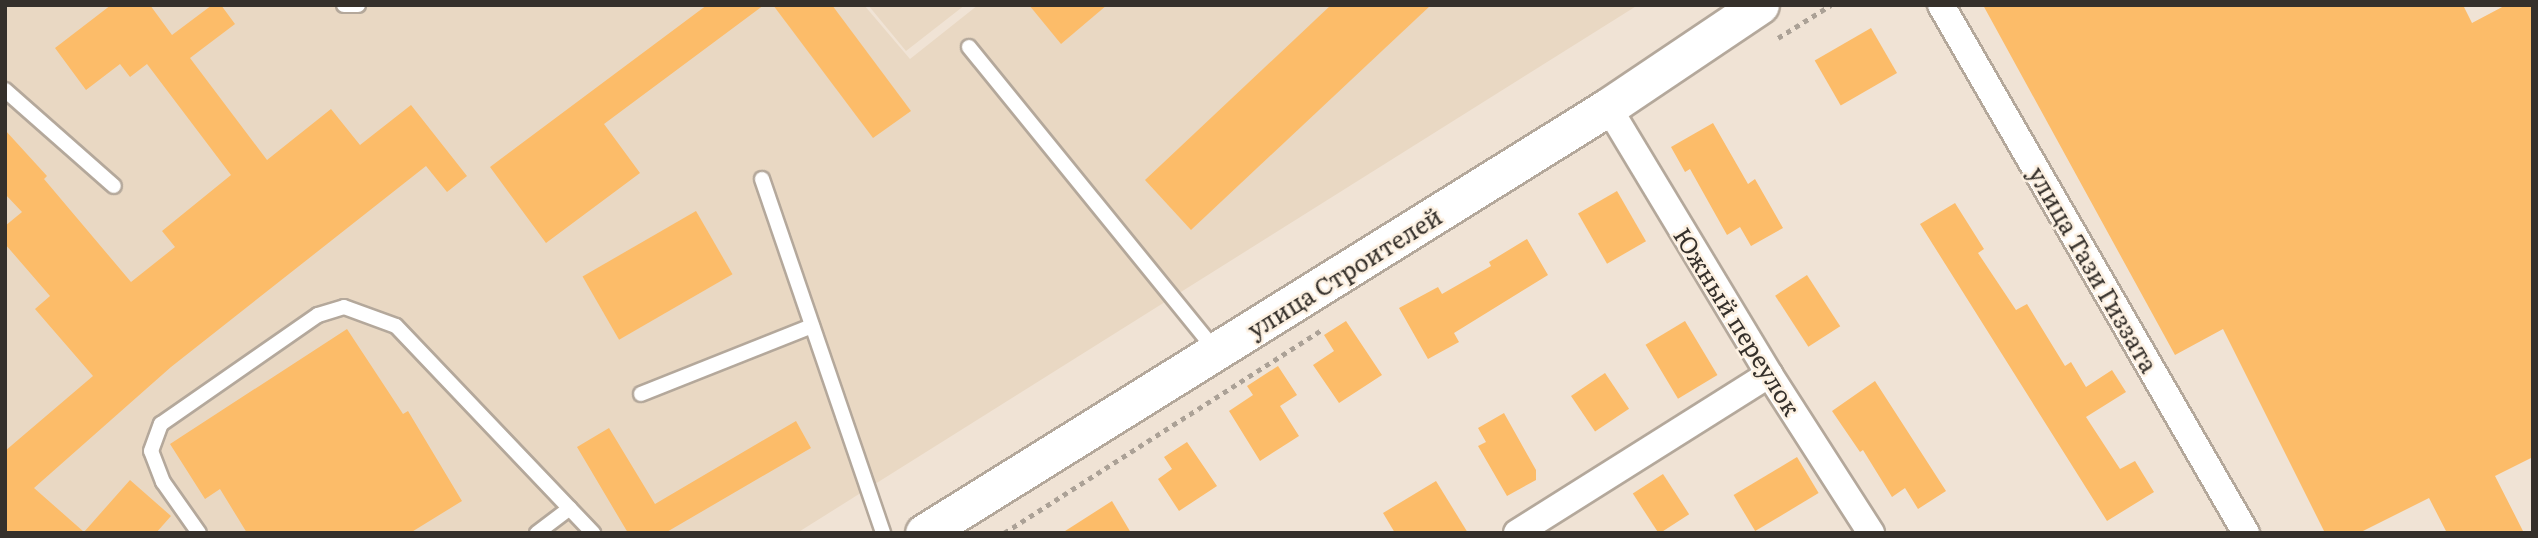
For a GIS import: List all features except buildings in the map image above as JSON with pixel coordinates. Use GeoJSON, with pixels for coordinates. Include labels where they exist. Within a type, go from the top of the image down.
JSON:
{"type":"FeatureCollection","features":[{"type":"Feature","properties":{"kind":"street","name":"улица Строителей"},"geometry":{"type":"LineString","coordinates":[[925,533],[1608,107],[1760,5]]}},
{"type":"Feature","properties":{"kind":"street","name":"улица Тази Гиззата"},"geometry":{"type":"LineString","coordinates":[[1941,5],[2246,533]]}},
{"type":"Feature","properties":{"kind":"street","name":"Южный переулок"},"geometry":{"type":"LineString","coordinates":[[1608,107],[1769,374],[1871,533]]}},
{"type":"Feature","properties":{"kind":"street"},"geometry":{"type":"LineString","coordinates":[[1517,533],[1769,374]]}},
{"type":"Feature","properties":{"kind":"lane"},"geometry":{"type":"LineString","coordinates":[[344,5],[358,5]]}},
{"type":"Feature","properties":{"kind":"lane"},"geometry":{"type":"LineString","coordinates":[[969,47],[1215,352]]}},
{"type":"Feature","properties":{"kind":"lane"},"geometry":{"type":"LineString","coordinates":[[5,90],[114,186]]}},
{"type":"Feature","properties":{"kind":"lane"},"geometry":{"type":"LineString","coordinates":[[762,179],[883,533]]}},
{"type":"Feature","properties":{"kind":"lane"},"geometry":{"type":"LineString","coordinates":[[199,533],[163,482],[151,451],[160,424],[318,315],[344,307],[396,326],[593,533]]}},
{"type":"Feature","properties":{"kind":"lane"},"geometry":{"type":"LineString","coordinates":[[641,394],[812,326]]}},
{"type":"Feature","properties":{"kind":"lane"},"geometry":{"type":"LineString","coordinates":[[537,533],[570,508]]}},
{"type":"Feature","properties":{"kind":"shaded area"},"geometry":{"type":"Polygon","coordinates":[[[5,5],[864,5],[910,59],[978,5],[1638,5],[797,533],[5,533],[5,5]]]}},
{"type":"Feature","properties":{"kind":"shaded area"},"geometry":{"type":"Polygon","coordinates":[[[868,5],[965,5],[906,51],[868,5]]]}}]}
